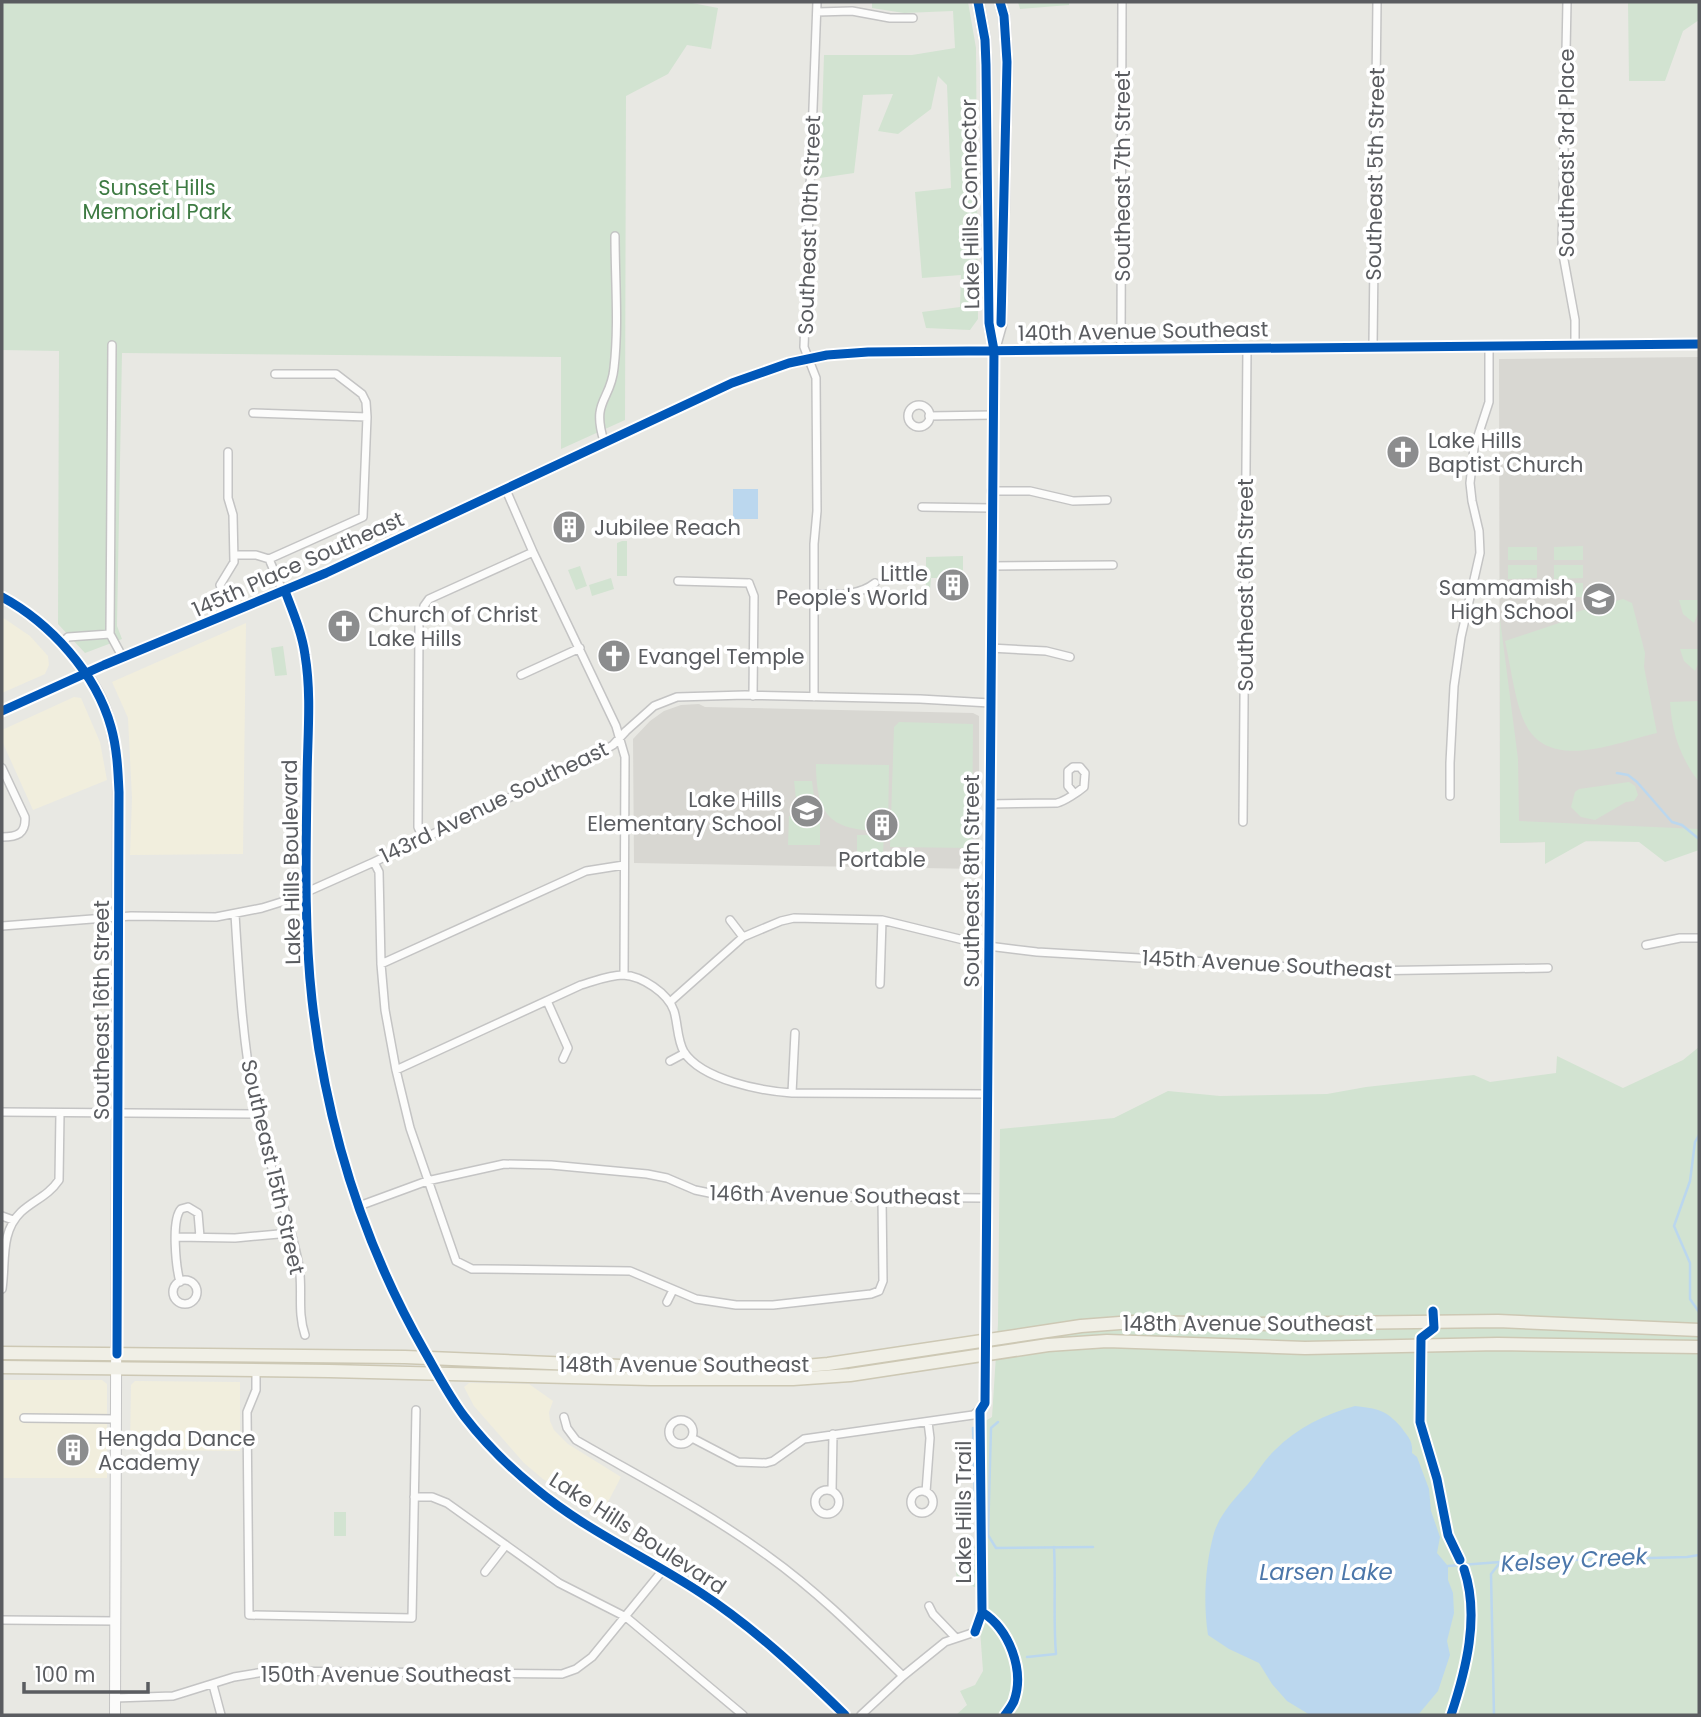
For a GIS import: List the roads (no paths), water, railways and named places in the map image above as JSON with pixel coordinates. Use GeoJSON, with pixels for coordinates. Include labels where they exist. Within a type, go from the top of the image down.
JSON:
{"type":"FeatureCollection","features":[{"type":"Feature","properties":{"kind":"main road","name":"Lake Hills Connector"},"geometry":{"type":"LineString","coordinates":[[978,2],[985,40],[989,323],[994,350]]}},
{"type":"Feature","properties":{"kind":"main road","name":"Lake Hills Connector"},"geometry":{"type":"LineString","coordinates":[[994,350],[1001,325],[1007,62],[1000,2]]}},
{"type":"Feature","properties":{"kind":"main road","name":"148th Avenue Southeast"},"geometry":{"type":"LineString","coordinates":[[2,1367],[651,1379],[814,1378],[986,1348],[1107,1323],[1452,1321],[1699,1330]]}},
{"type":"Feature","properties":{"kind":"main road"},"geometry":{"type":"LineString","coordinates":[[1238,1346],[1256,1342],[1261,1333],[1257,1324]]}},
{"type":"Feature","properties":{"kind":"main road"},"geometry":{"type":"LineString","coordinates":[[1569,1345],[1563,1338],[1564,1333],[1579,1326]]}},
{"type":"Feature","properties":{"kind":"main road","name":"148th Avenue Southeast"},"geometry":{"type":"LineString","coordinates":[[2,1353],[428,1358],[621,1366],[782,1368],[986,1348],[1107,1340],[1305,1348],[1498,1344],[1699,1347]]}},
{"type":"Feature","properties":{"kind":"main road"},"geometry":{"type":"LineString","coordinates":[[329,1371],[344,1365],[405,1366],[428,1358]]}},
{"type":"Feature","properties":{"kind":"main road"},"geometry":{"type":"LineString","coordinates":[[438,1375],[466,1361]]}},
{"type":"Feature","properties":{"kind":"street","name":"Southeast 10th Street"},"geometry":{"type":"LineString","coordinates":[[814,697],[816,378],[804,347],[817,2]]}},
{"type":"Feature","properties":{"kind":"street","name":"Southeast 7th Street"},"geometry":{"type":"LineString","coordinates":[[1121,349],[1122,2]]}},
{"type":"Feature","properties":{"kind":"street","name":"Southeast 5th Street"},"geometry":{"type":"LineString","coordinates":[[1373,346],[1377,2]]}},
{"type":"Feature","properties":{"kind":"street","name":"Southeast 3rd Place"},"geometry":{"type":"LineString","coordinates":[[1567,2],[1562,249],[1575,320],[1575,345]]}},
{"type":"Feature","properties":{"kind":"street"},"geometry":{"type":"LineString","coordinates":[[817,12],[852,11],[890,18],[912,18]]}},
{"type":"Feature","properties":{"kind":"street"},"geometry":{"type":"LineString","coordinates":[[604,441],[599,412],[614,370],[615,236]]}},
{"type":"Feature","properties":{"kind":"street","name":"140th Avenue Southeast"},"geometry":{"type":"LineString","coordinates":[[604,441],[737,381],[789,363],[863,352],[1699,344]]}},
{"type":"Feature","properties":{"kind":"street"},"geometry":{"type":"LineString","coordinates":[[112,345],[110,634],[122,658]]}},
{"type":"Feature","properties":{"kind":"street"},"geometry":{"type":"LineString","coordinates":[[1450,796],[1454,686],[1461,637],[1480,553],[1479,531],[1470,483],[1474,448],[1489,402],[1489,345]]}},
{"type":"Feature","properties":{"kind":"street","name":"Southeast 6th Street"},"geometry":{"type":"LineString","coordinates":[[1243,822],[1247,348]]}},
{"type":"Feature","properties":{"kind":"street","name":"Southeast 8th Street"},"geometry":{"type":"LineString","coordinates":[[928,1422],[973,1415],[980,1411],[985,1403],[994,350]]}},
{"type":"Feature","properties":{"kind":"street"},"geometry":{"type":"LineString","coordinates":[[234,555],[256,555],[268,559],[363,517],[367,417],[366,402],[362,394],[336,374],[275,374]]}},
{"type":"Feature","properties":{"kind":"street"},"geometry":{"type":"LineString","coordinates":[[253,413],[367,417]]}},
{"type":"Feature","properties":{"kind":"street"},"geometry":{"type":"LineString","coordinates":[[929,416],[993,415]]}},
{"type":"Feature","properties":{"kind":"street","name":"145th Place Southeast"},"geometry":{"type":"LineString","coordinates":[[2,711],[284,591],[604,441]]}},
{"type":"Feature","properties":{"kind":"street"},"geometry":{"type":"LineString","coordinates":[[228,452],[228,498],[233,515],[234,562],[220,585],[231,613]]}},
{"type":"Feature","properties":{"kind":"street"},"geometry":{"type":"LineString","coordinates":[[506,489],[620,737],[625,757],[624,975]]}},
{"type":"Feature","properties":{"kind":"street"},"geometry":{"type":"LineString","coordinates":[[991,491],[1030,491],[1073,501],[1107,500]]}},
{"type":"Feature","properties":{"kind":"street"},"geometry":{"type":"LineString","coordinates":[[922,507],[991,508]]}},
{"type":"Feature","properties":{"kind":"street"},"geometry":{"type":"LineString","coordinates":[[423,838],[418,827],[418,624],[424,606],[429,599],[533,552]]}},
{"type":"Feature","properties":{"kind":"street"},"geometry":{"type":"LineString","coordinates":[[268,559],[284,591]]}},
{"type":"Feature","properties":{"kind":"street"},"geometry":{"type":"LineString","coordinates":[[991,566],[1113,565]]}},
{"type":"Feature","properties":{"kind":"street"},"geometry":{"type":"LineString","coordinates":[[678,582],[751,580],[754,596],[753,696]]}},
{"type":"Feature","properties":{"kind":"street"},"geometry":{"type":"LineString","coordinates":[[814,594],[857,593],[875,583]]}},
{"type":"Feature","properties":{"kind":"street","name":"Lake Hills Boulevard"},"geometry":{"type":"LineString","coordinates":[[284,591],[301,633],[307,674],[306,892],[309,968],[317,1035],[335,1128],[359,1206],[386,1278],[428,1358],[463,1415],[505,1461],[536,1489],[577,1519],[704,1595],[800,1671],[845,1715]]}},
{"type":"Feature","properties":{"kind":"street","name":"Southeast 16th Street"},"geometry":{"type":"LineString","coordinates":[[2,597],[38,620],[85,674],[103,704],[116,748],[119,792],[119,917],[115,1715]]}},
{"type":"Feature","properties":{"kind":"street"},"geometry":{"type":"LineString","coordinates":[[61,644],[68,637],[110,634]]}},
{"type":"Feature","properties":{"kind":"street"},"geometry":{"type":"LineString","coordinates":[[521,675],[580,648]]}},
{"type":"Feature","properties":{"kind":"street"},"geometry":{"type":"LineString","coordinates":[[990,648],[1046,651],[1070,657]]}},
{"type":"Feature","properties":{"kind":"street","name":"143rd Avenue Southeast"},"geometry":{"type":"LineString","coordinates":[[2,926],[119,917],[216,917],[291,899],[582,763],[613,745],[644,713],[669,699],[687,696],[753,696],[990,703]]}},
{"type":"Feature","properties":{"kind":"street"},"geometry":{"type":"LineString","coordinates":[[2,768],[25,817],[24,828],[17,836],[2,837]]}},
{"type":"Feature","properties":{"kind":"street"},"geometry":{"type":"LineString","coordinates":[[989,804],[1057,803],[1065,801],[1073,792]]}},
{"type":"Feature","properties":{"kind":"street"},"geometry":{"type":"LineString","coordinates":[[374,862],[379,872],[381,964],[396,1070],[410,1128],[427,1181],[453,1255],[463,1265],[472,1269],[630,1271],[696,1299],[736,1305],[882,1293],[882,1198]]}},
{"type":"Feature","properties":{"kind":"street"},"geometry":{"type":"LineString","coordinates":[[381,964],[586,871],[624,865]]}},
{"type":"Feature","properties":{"kind":"street","name":"Southeast 15th Street"},"geometry":{"type":"LineString","coordinates":[[235,914],[240,1008],[257,1114],[299,1265],[300,1321],[305,1335]]}},
{"type":"Feature","properties":{"kind":"street","name":"145th Avenue Southeast"},"geometry":{"type":"LineString","coordinates":[[670,1002],[743,937],[794,918],[881,920],[988,946],[1047,952],[1361,971],[1548,968]]}},
{"type":"Feature","properties":{"kind":"street"},"geometry":{"type":"LineString","coordinates":[[730,920],[743,937]]}},
{"type":"Feature","properties":{"kind":"street"},"geometry":{"type":"LineString","coordinates":[[880,984],[881,920]]}},
{"type":"Feature","properties":{"kind":"street"},"geometry":{"type":"LineString","coordinates":[[1646,945],[1680,938],[1699,939]]}},
{"type":"Feature","properties":{"kind":"street"},"geometry":{"type":"LineString","coordinates":[[396,1070],[581,985],[606,977],[624,975],[647,984],[670,1002],[685,1053],[701,1066],[731,1081],[766,1091],[792,1093],[987,1094]]}},
{"type":"Feature","properties":{"kind":"street"},"geometry":{"type":"LineString","coordinates":[[547,1001],[568,1048],[563,1059]]}},
{"type":"Feature","properties":{"kind":"street"},"geometry":{"type":"LineString","coordinates":[[792,1093],[795,1033]]}},
{"type":"Feature","properties":{"kind":"street"},"geometry":{"type":"LineString","coordinates":[[670,1061],[685,1053]]}},
{"type":"Feature","properties":{"kind":"street"},"geometry":{"type":"LineString","coordinates":[[2,1112],[257,1114]]}},
{"type":"Feature","properties":{"kind":"street"},"geometry":{"type":"LineString","coordinates":[[2,1289],[4,1246],[13,1220],[41,1199],[58,1180],[60,1112]]}},
{"type":"Feature","properties":{"kind":"street","name":"146th Avenue Southeast"},"geometry":{"type":"LineString","coordinates":[[359,1206],[427,1181],[504,1164],[551,1165],[647,1174],[667,1178],[695,1191],[710,1194],[986,1198]]}},
{"type":"Feature","properties":{"kind":"street"},"geometry":{"type":"LineString","coordinates":[[180,1282],[177,1272],[176,1215],[181,1209],[188,1207],[195,1210],[199,1216],[200,1237]]}},
{"type":"Feature","properties":{"kind":"street"},"geometry":{"type":"LineString","coordinates":[[2,1216],[13,1220]]}},
{"type":"Feature","properties":{"kind":"street"},"geometry":{"type":"LineString","coordinates":[[176,1237],[235,1238],[290,1233]]}},
{"type":"Feature","properties":{"kind":"street"},"geometry":{"type":"LineString","coordinates":[[667,1302],[673,1290]]}},
{"type":"Feature","properties":{"kind":"street"},"geometry":{"type":"LineString","coordinates":[[256,1370],[256,1390],[247,1412],[248,1615],[412,1618],[416,1410]]}},
{"type":"Feature","properties":{"kind":"street"},"geometry":{"type":"LineString","coordinates":[[564,1417],[567,1428],[576,1440],[768,1556],[816,1594],[903,1676]]}},
{"type":"Feature","properties":{"kind":"street"},"geometry":{"type":"LineString","coordinates":[[24,1418],[116,1419]]}},
{"type":"Feature","properties":{"kind":"street"},"geometry":{"type":"LineString","coordinates":[[692,1438],[738,1462],[766,1464],[804,1439],[928,1422],[930,1438],[926,1492]]}},
{"type":"Feature","properties":{"kind":"street"},"geometry":{"type":"LineString","coordinates":[[832,1434],[832,1491]]}},
{"type":"Feature","properties":{"kind":"street"},"geometry":{"type":"LineString","coordinates":[[414,1497],[432,1497],[447,1503],[559,1583],[626,1617],[743,1715]]}},
{"type":"Feature","properties":{"kind":"street"},"geometry":{"type":"LineString","coordinates":[[485,1572],[506,1545]]}},
{"type":"Feature","properties":{"kind":"street"},"geometry":{"type":"LineString","coordinates":[[626,1617],[663,1570]]}},
{"type":"Feature","properties":{"kind":"street"},"geometry":{"type":"LineString","coordinates":[[929,1606],[933,1614],[956,1637]]}},
{"type":"Feature","properties":{"kind":"street","name":"150th Avenue Southeast"},"geometry":{"type":"LineString","coordinates":[[115,1698],[173,1696],[234,1677],[270,1671],[550,1675],[576,1669],[592,1657],[626,1617]]}},
{"type":"Feature","properties":{"kind":"street"},"geometry":{"type":"LineString","coordinates":[[2,1620],[116,1620]]}},
{"type":"Feature","properties":{"kind":"street"},"geometry":{"type":"LineString","coordinates":[[861,1715],[945,1642],[975,1632]]}},
{"type":"Feature","properties":{"kind":"street"},"geometry":{"type":"LineString","coordinates":[[213,1685],[220,1715]]}},
{"type":"Feature","properties":{"kind":"water"},"geometry":{"type":"Polygon","coordinates":[[[733,489],[758,489],[758,519],[733,519],[733,489]]]}},
{"type":"Feature","properties":{"kind":"water","name":"Larsen Lake"},"geometry":{"type":"Polygon","coordinates":[[[1355,1406],[1385,1413],[1410,1439],[1412,1453],[1417,1457],[1429,1489],[1431,1511],[1440,1537],[1437,1553],[1448,1566],[1454,1613],[1447,1641],[1450,1655],[1438,1691],[1418,1715],[1310,1715],[1287,1701],[1259,1663],[1229,1649],[1208,1635],[1207,1571],[1214,1533],[1224,1513],[1267,1458],[1284,1442],[1312,1423],[1355,1406]]]}},
{"type":"Feature","properties":{"kind":"waterway"},"geometry":{"type":"LineString","coordinates":[[1617,773],[1628,775],[1637,782],[1672,822],[1682,825],[1699,839]]}},
{"type":"Feature","properties":{"kind":"waterway"},"geometry":{"type":"LineString","coordinates":[[1699,1135],[1695,1142],[1690,1181],[1674,1226],[1690,1263],[1690,1299],[1699,1312]]}},
{"type":"Feature","properties":{"kind":"waterway"},"geometry":{"type":"LineString","coordinates":[[998,1422],[991,1428],[988,1535],[996,1548],[1093,1547]]}},
{"type":"Feature","properties":{"kind":"waterway"},"geometry":{"type":"LineString","coordinates":[[973,1428],[975,1501]]}},
{"type":"Feature","properties":{"kind":"waterway","name":"Kelsey Creek"},"geometry":{"type":"LineString","coordinates":[[1448,1566],[1687,1557],[1699,1555],[1699,1529]]}},
{"type":"Feature","properties":{"kind":"waterway"},"geometry":{"type":"LineString","coordinates":[[1027,1657],[1056,1654],[1054,1547]]}},
{"type":"Feature","properties":{"kind":"waterway"},"geometry":{"type":"LineString","coordinates":[[1494,1715],[1491,1574],[1499,1564]]}},
{"type":"Feature","properties":{"kind":"place","name":"Lake Hills Baptist Church"},"geometry":{"type":"Point","coordinates":[1403,452]}},
{"type":"Feature","properties":{"kind":"place","name":"Jubilee Reach"},"geometry":{"type":"Point","coordinates":[569,527]}},
{"type":"Feature","properties":{"kind":"place","name":"Little People's World"},"geometry":{"type":"Point","coordinates":[953,585]}},
{"type":"Feature","properties":{"kind":"place","name":"Sammamish High School"},"geometry":{"type":"Point","coordinates":[1599,599]}},
{"type":"Feature","properties":{"kind":"place","name":"Church of Christ Lake Hills"},"geometry":{"type":"Point","coordinates":[344,626]}},
{"type":"Feature","properties":{"kind":"place","name":"Evangel Temple"},"geometry":{"type":"Point","coordinates":[614,656]}},
{"type":"Feature","properties":{"kind":"place","name":"Lake Hills Elementary School"},"geometry":{"type":"Point","coordinates":[807,811]}},
{"type":"Feature","properties":{"kind":"place","name":"Portable"},"geometry":{"type":"Point","coordinates":[882,825]}},
{"type":"Feature","properties":{"kind":"place","name":"Hengda Dance Academy"},"geometry":{"type":"Point","coordinates":[73,1450]}},
{"type":"Feature","properties":{"kind":"park label","name":"Sunset Hills Memorial Park"},"geometry":{"type":"Point","coordinates":[157,199]}}]}
